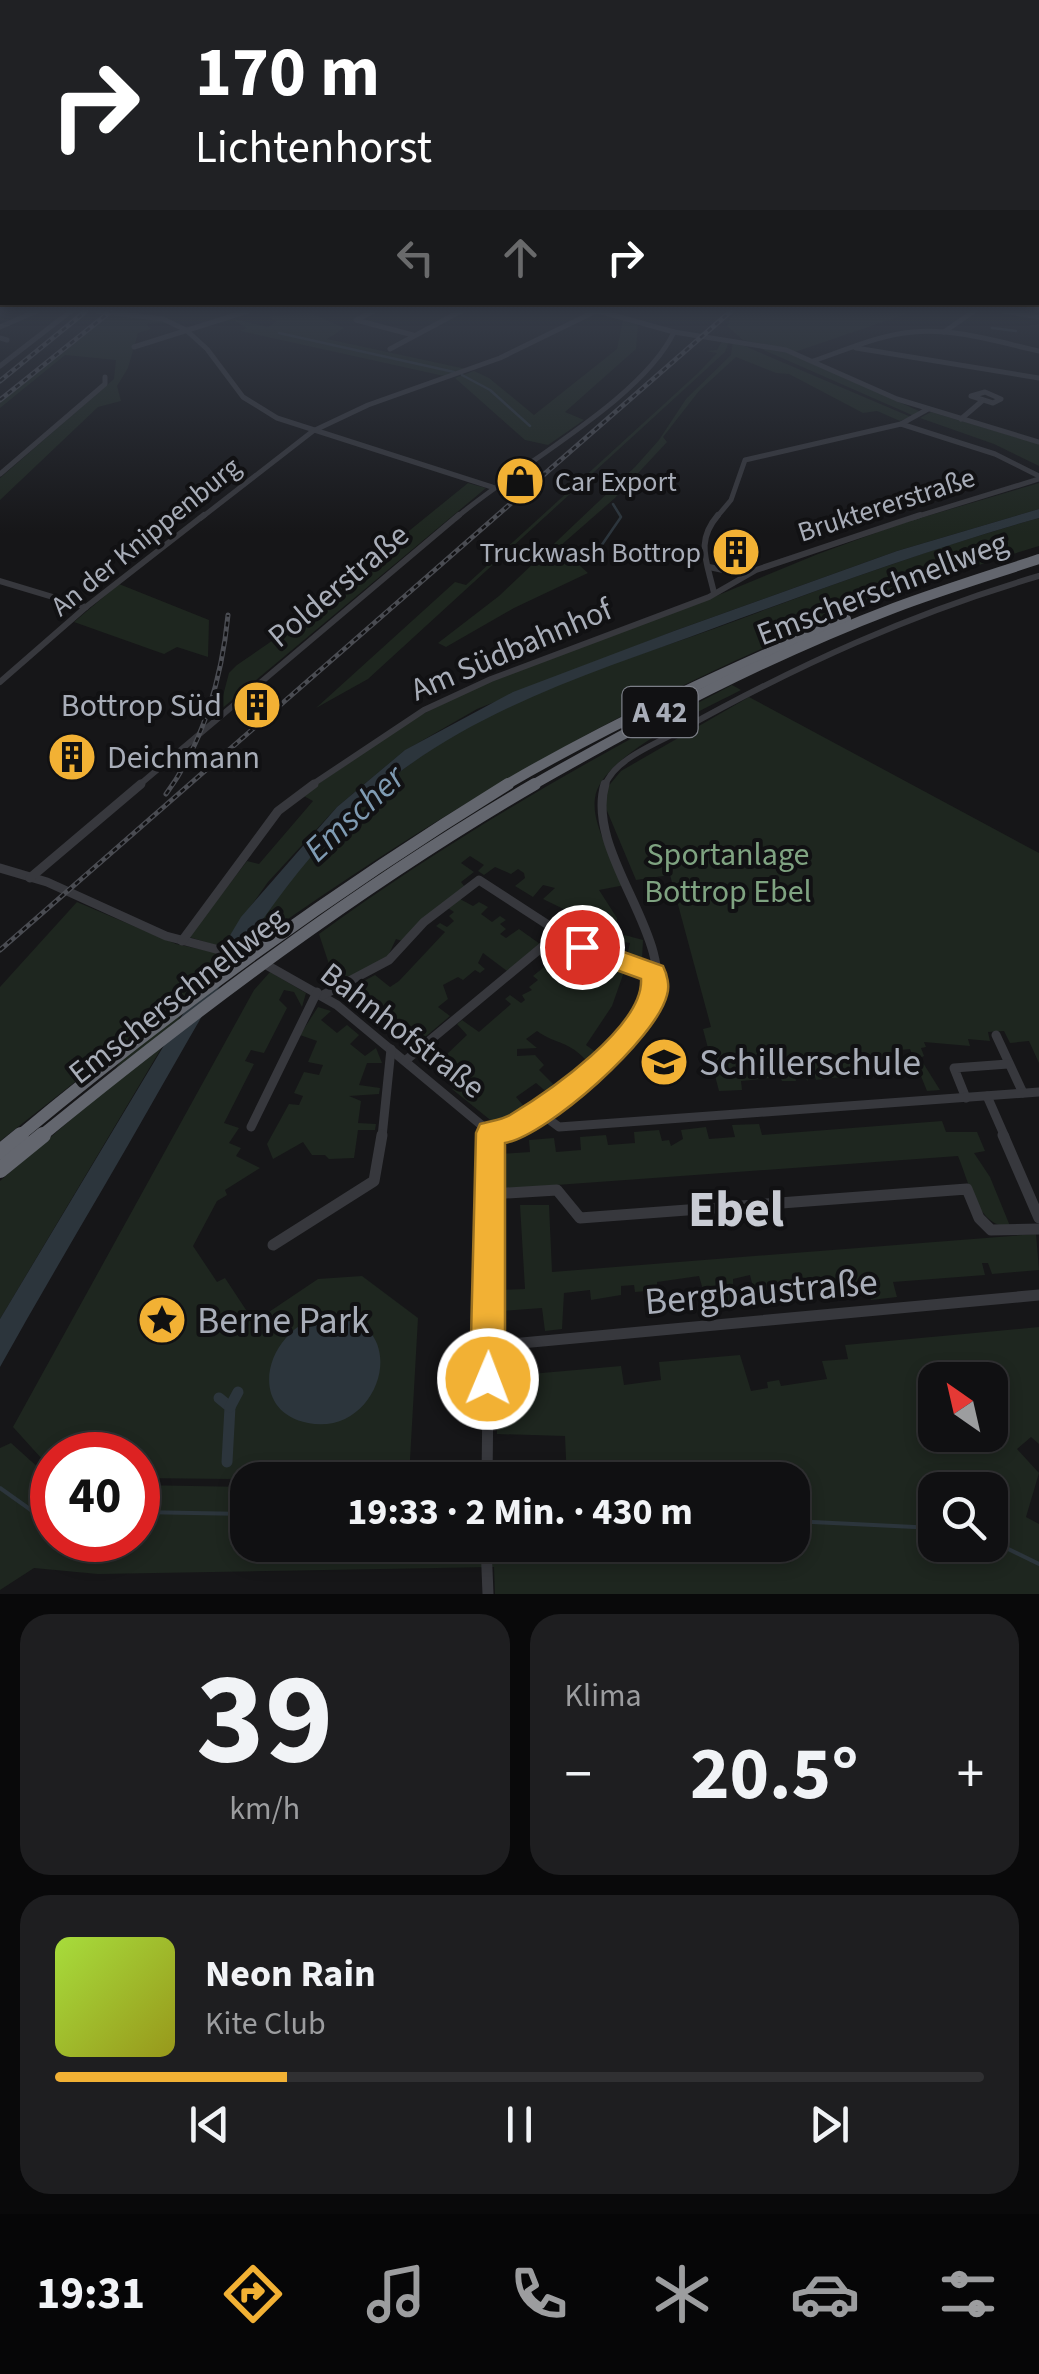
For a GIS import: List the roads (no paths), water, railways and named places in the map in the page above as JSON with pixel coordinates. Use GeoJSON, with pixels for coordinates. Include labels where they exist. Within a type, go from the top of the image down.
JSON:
{"type":"FeatureCollection","features":[{"type":"Feature","properties":{"kind":"highway","name":"Emscherschnellweg"},"geometry":{"type":"LineString","coordinates":[[0,1152],[203,990],[334,896],[557,756],[728,668],[886,603],[1039,555]]}},
{"type":"Feature","properties":{"kind":"highway","name":"Emscherschnellweg"},"geometry":{"type":"LineString","coordinates":[[0,1170],[154,1044],[312,926],[470,820],[678,703],[857,622],[1039,555]]}},
{"type":"Feature","properties":{"kind":"street"},"geometry":{"type":"LineString","coordinates":[[0,474],[103,385]]}},
{"type":"Feature","properties":{"kind":"street"},"geometry":{"type":"LineString","coordinates":[[234,385],[242,397],[277,418],[492,487]]}},
{"type":"Feature","properties":{"kind":"street","name":"An der Knippenburg"},"geometry":{"type":"LineString","coordinates":[[0,682],[86,607],[313,430],[424,385]]}},
{"type":"Feature","properties":{"kind":"street","name":"Polderstraße"},"geometry":{"type":"LineString","coordinates":[[30,878],[492,487],[548,446],[562,442],[629,385]]}},
{"type":"Feature","properties":{"kind":"street"},"geometry":{"type":"LineString","coordinates":[[870,385],[928,409],[1039,442]]}},
{"type":"Feature","properties":{"kind":"street"},"geometry":{"type":"LineString","coordinates":[[985,392],[1001,399],[994,403],[982,401],[971,394],[985,392]]}},
{"type":"Feature","properties":{"kind":"street"},"geometry":{"type":"LineString","coordinates":[[961,419],[982,401]]}},
{"type":"Feature","properties":{"kind":"street"},"geometry":{"type":"LineString","coordinates":[[712,595],[703,541],[705,530],[731,500],[745,460],[901,424],[928,409]]}},
{"type":"Feature","properties":{"kind":"street"},"geometry":{"type":"LineString","coordinates":[[901,424],[996,454],[1039,478]]}},
{"type":"Feature","properties":{"kind":"street","name":"Bruktererstraße"},"geometry":{"type":"LineString","coordinates":[[712,595],[747,574],[855,535],[1039,478]]}},
{"type":"Feature","properties":{"kind":"street"},"geometry":{"type":"LineString","coordinates":[[709,567],[747,574]]}},
{"type":"Feature","properties":{"kind":"street"},"geometry":{"type":"LineString","coordinates":[[487,1462],[491,1133],[513,1129],[598,1067],[644,1016],[655,994],[646,928],[598,813],[600,792],[607,778],[710,712],[832,650],[947,604],[1039,576]]}},
{"type":"Feature","properties":{"kind":"street"},"geometry":{"type":"LineString","coordinates":[[0,581],[86,607]]}},
{"type":"Feature","properties":{"kind":"street","name":"Am Südbahnhof"},"geometry":{"type":"LineString","coordinates":[[182,941],[278,811],[391,730],[491,679],[712,595]]}},
{"type":"Feature","properties":{"kind":"street","name":"Bahnhofstraße"},"geometry":{"type":"LineString","coordinates":[[0,868],[182,941],[249,958],[320,994],[491,1133]]}},
{"type":"Feature","properties":{"kind":"street"},"geometry":{"type":"LineString","coordinates":[[251,1126],[320,994],[389,960],[424,922],[480,880],[582,947],[653,973]]}},
{"type":"Feature","properties":{"kind":"street"},"geometry":{"type":"LineString","coordinates":[[405,1060],[559,933]]}},
{"type":"Feature","properties":{"kind":"street"},"geometry":{"type":"LineString","coordinates":[[996,1034],[1023,1093]]}},
{"type":"Feature","properties":{"kind":"street"},"geometry":{"type":"LineString","coordinates":[[273,1245],[374,1180],[379,1168],[391,1049]]}},
{"type":"Feature","properties":{"kind":"street"},"geometry":{"type":"LineString","coordinates":[[966,1098],[954,1068],[1008,1064]]}},
{"type":"Feature","properties":{"kind":"street"},"geometry":{"type":"LineString","coordinates":[[539,1112],[558,1128],[1039,1092]]}},
{"type":"Feature","properties":{"kind":"street"},"geometry":{"type":"LineString","coordinates":[[986,1096],[1039,1218]]}},
{"type":"Feature","properties":{"kind":"street"},"geometry":{"type":"LineString","coordinates":[[491,1194],[557,1190],[580,1218],[967,1189],[982,1226],[991,1232],[1039,1229]]}},
{"type":"Feature","properties":{"kind":"street","name":"Bergbaustraße"},"geometry":{"type":"LineString","coordinates":[[488,1346],[1039,1295]]}},
{"type":"Feature","properties":{"kind":"street"},"geometry":{"type":"LineString","coordinates":[[487,1562],[488,1594]]}},
{"type":"Feature","properties":{"kind":"waterway"},"geometry":{"type":"LineString","coordinates":[[481,385],[530,426]]}},
{"type":"Feature","properties":{"kind":"waterway"},"geometry":{"type":"LineString","coordinates":[[599,549],[621,517],[613,504]]}},
{"type":"Feature","properties":{"kind":"waterway"},"geometry":{"type":"LineString","coordinates":[[230,1407],[238,1392]]}},
{"type":"Feature","properties":{"kind":"waterway"},"geometry":{"type":"LineString","coordinates":[[219,1398],[230,1407]]}},
{"type":"Feature","properties":{"kind":"waterway"},"geometry":{"type":"LineString","coordinates":[[227,1462],[230,1407]]}},
{"type":"Feature","properties":{"kind":"waterway"},"geometry":{"type":"LineString","coordinates":[[0,1488],[30,1509]]}},
{"type":"Feature","properties":{"kind":"waterway"},"geometry":{"type":"LineString","coordinates":[[160,1512],[230,1514]]}},
{"type":"Feature","properties":{"kind":"waterway"},"geometry":{"type":"LineString","coordinates":[[810,1522],[918,1527]]}},
{"type":"Feature","properties":{"kind":"waterway"},"geometry":{"type":"LineString","coordinates":[[1008,1549],[1039,1564]]}},
{"type":"Feature","properties":{"kind":"railway"},"geometry":{"type":"LineString","coordinates":[[0,400],[18,385]]}},
{"type":"Feature","properties":{"kind":"railway"},"geometry":{"type":"LineString","coordinates":[[0,950],[646,385]]}},
{"type":"Feature","properties":{"kind":"railway"},"geometry":{"type":"LineString","coordinates":[[166,794],[190,754],[209,709],[228,615]]}},
{"type":"Feature","properties":{"kind":"place","name":"Car Export"},"geometry":{"type":"Point","coordinates":[520,481]}},
{"type":"Feature","properties":{"kind":"place","name":"Truckwash Bottrop"},"geometry":{"type":"Point","coordinates":[736,552]}},
{"type":"Feature","properties":{"kind":"place","name":"Bottrop Süd"},"geometry":{"type":"Point","coordinates":[257,705]}},
{"type":"Feature","properties":{"kind":"place","name":"Deichmann"},"geometry":{"type":"Point","coordinates":[72,757]}},
{"type":"Feature","properties":{"kind":"place","name":"Schillerschule"},"geometry":{"type":"Point","coordinates":[664,1062]}},
{"type":"Feature","properties":{"kind":"place","name":"Berne Park"},"geometry":{"type":"Point","coordinates":[162,1320]}},
{"type":"Feature","properties":{"kind":"district","name":"Ebel"},"geometry":{"type":"Point","coordinates":[736,1208]}},
{"type":"Feature","properties":{"kind":"water label","name":"Emscher"},"geometry":{"type":"Point","coordinates":[354,813]}},
{"type":"Feature","properties":{"kind":"park label","name":"Sportanlage Bottrop Ebel"},"geometry":{"type":"Point","coordinates":[728,872]}}]}
